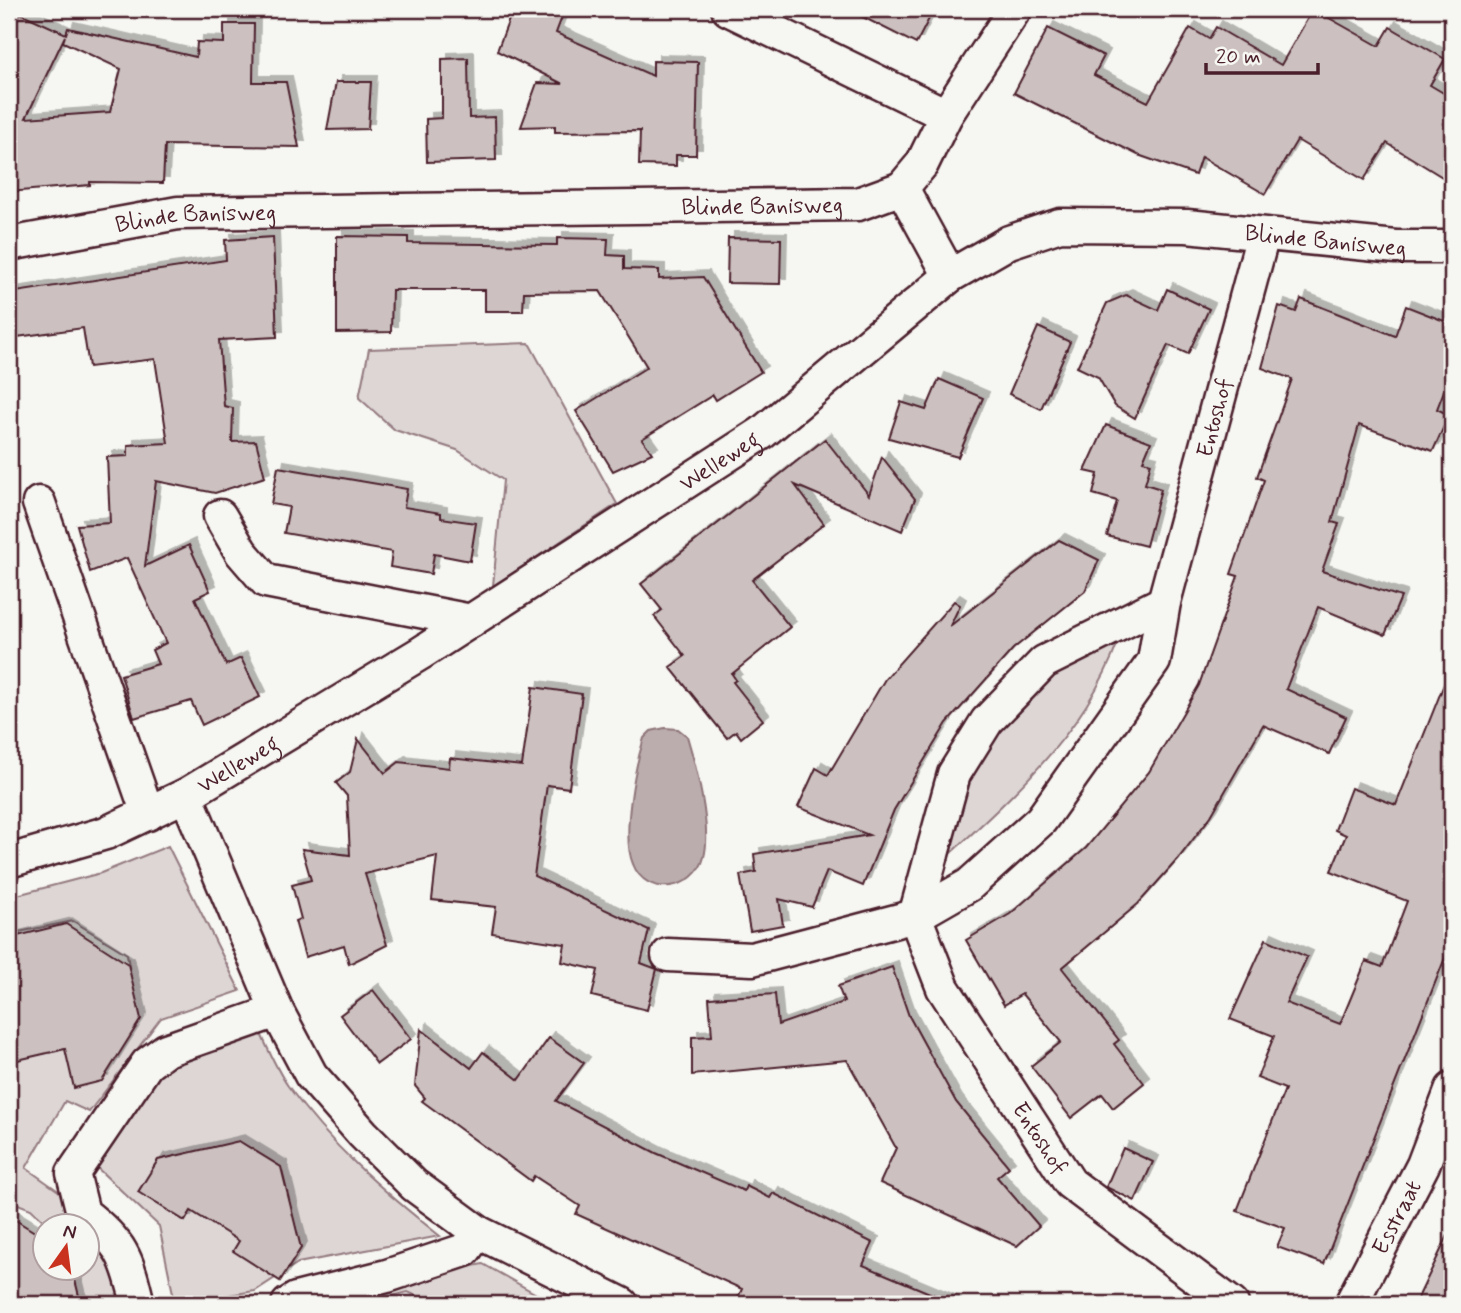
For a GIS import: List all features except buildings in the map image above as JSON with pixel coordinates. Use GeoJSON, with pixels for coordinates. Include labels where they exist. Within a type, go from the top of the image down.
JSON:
{"type":"FeatureCollection","features":[{"type":"Feature","properties":{"kind":"street"},"geometry":{"type":"LineString","coordinates":[[728,9],[946,115]]}},
{"type":"Feature","properties":{"kind":"street"},"geometry":{"type":"LineString","coordinates":[[950,276],[902,188],[922,163],[946,115],[1016,9]]}},
{"type":"Feature","properties":{"kind":"street","name":"Blinde Banisweg"},"geometry":{"type":"LineString","coordinates":[[9,243],[178,213],[858,204],[902,188]]}},
{"type":"Feature","properties":{"kind":"street","name":"Blinde Banisweg"},"geometry":{"type":"LineString","coordinates":[[950,276],[1009,242],[1060,225],[1187,226],[1396,247],[1452,247]]}},
{"type":"Feature","properties":{"kind":"street","name":"Entoshof"},"geometry":{"type":"LineString","coordinates":[[668,955],[752,959],[915,916],[969,885],[1041,820],[1154,661],[1164,602],[1264,235]]}},
{"type":"Feature","properties":{"kind":"street","name":"Welleweg"},"geometry":{"type":"LineString","coordinates":[[9,861],[106,833],[186,795],[471,621],[762,433],[950,276]]}},
{"type":"Feature","properties":{"kind":"street"},"geometry":{"type":"LineString","coordinates":[[39,503],[148,814]]}},
{"type":"Feature","properties":{"kind":"street"},"geometry":{"type":"LineString","coordinates":[[220,516],[241,552],[266,580],[471,621]]}},
{"type":"Feature","properties":{"kind":"street"},"geometry":{"type":"LineString","coordinates":[[915,916],[954,774],[987,721],[1044,662],[1164,602]]}},
{"type":"Feature","properties":{"kind":"street"},"geometry":{"type":"LineString","coordinates":[[186,795],[276,1011],[311,1075],[363,1134],[414,1185],[478,1233],[622,1304]]}},
{"type":"Feature","properties":{"kind":"street","name":"Entoshof"},"geometry":{"type":"LineString","coordinates":[[915,916],[943,988],[1070,1183],[1232,1304]]}},
{"type":"Feature","properties":{"kind":"street"},"geometry":{"type":"LineString","coordinates":[[138,1304],[129,1263],[109,1233],[83,1213],[73,1173],[147,1064],[166,1050],[276,1011]]}},
{"type":"Feature","properties":{"kind":"street","name":"Esstraat"},"geometry":{"type":"LineString","coordinates":[[1351,1304],[1423,1165],[1452,1089]]}},
{"type":"Feature","properties":{"kind":"street"},"geometry":{"type":"LineString","coordinates":[[288,1304],[296,1298],[387,1276],[465,1250],[478,1233]]}},
{"type":"Feature","properties":{"kind":"shaded area"},"geometry":{"type":"Polygon","coordinates":[[[529,343],[617,504],[493,586],[503,480],[457,450],[395,430],[359,398],[369,349],[529,343]]]}},
{"type":"Feature","properties":{"kind":"shaded area"},"geometry":{"type":"Polygon","coordinates":[[[1124,624],[1111,660],[1073,725],[998,810],[942,861],[964,781],[1023,697],[1124,624]]]}},
{"type":"Feature","properties":{"kind":"shaded area"},"geometry":{"type":"Polygon","coordinates":[[[678,729],[687,736],[705,813],[706,844],[699,868],[691,877],[681,883],[659,886],[639,875],[633,864],[628,837],[633,783],[644,738],[651,731],[678,729]]]}},
{"type":"Feature","properties":{"kind":"shaded area"},"geometry":{"type":"Polygon","coordinates":[[[168,846],[240,991],[161,1018],[89,1112],[65,1101],[26,1168],[88,1212],[34,1212],[13,1202],[9,1204],[9,1060],[58,1051],[59,1037],[137,1015],[127,954],[73,921],[9,934],[9,897],[101,873],[168,846]]]}},
{"type":"Feature","properties":{"kind":"shaded area"},"geometry":{"type":"Polygon","coordinates":[[[254,1019],[283,1078],[321,1128],[378,1184],[440,1236],[298,1263],[255,1291],[175,1303],[159,1226],[93,1164],[166,1059],[254,1019]]]}},
{"type":"Feature","properties":{"kind":"shaded area"},"geometry":{"type":"Polygon","coordinates":[[[102,1222],[115,1231],[132,1304],[77,1304],[79,1300],[74,1282],[102,1282],[102,1222]]]}},
{"type":"Feature","properties":{"kind":"shaded area"},"geometry":{"type":"Polygon","coordinates":[[[483,1264],[554,1304],[434,1304],[408,1292],[361,1304],[307,1304],[331,1293],[483,1264]]]}}]}
